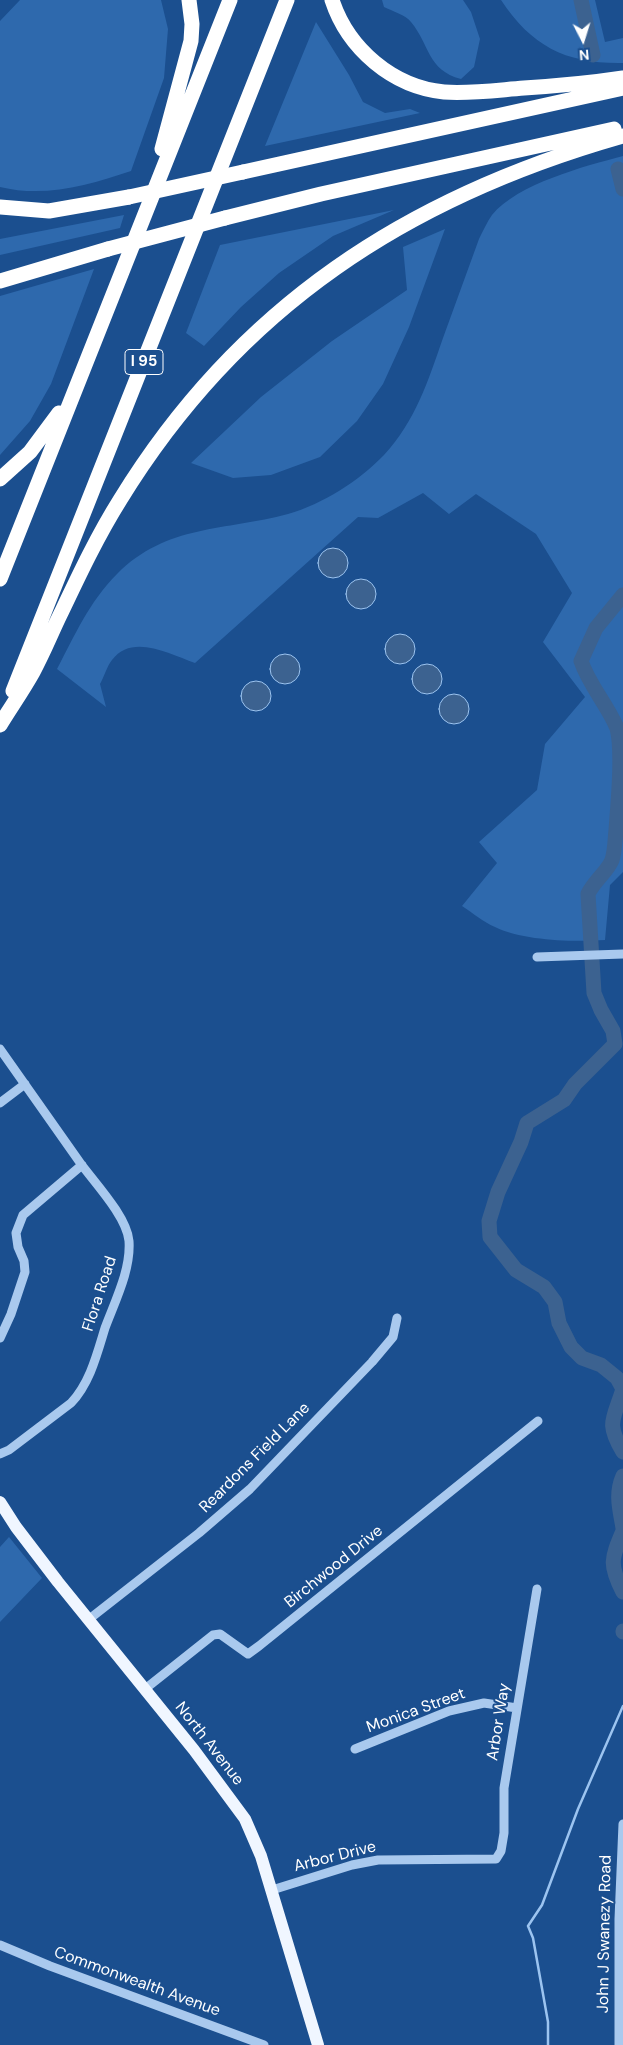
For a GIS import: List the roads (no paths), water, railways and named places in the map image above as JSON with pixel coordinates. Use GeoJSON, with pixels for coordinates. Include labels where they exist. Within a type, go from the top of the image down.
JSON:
{"type":"FeatureCollection","features":[{"type":"Feature","properties":{"kind":"highway"},"geometry":{"type":"LineString","coordinates":[[155,187],[164,139],[191,41],[192,24],[189,0]]}},
{"type":"Feature","properties":{"kind":"highway"},"geometry":{"type":"LineString","coordinates":[[0,579],[230,0]]}},
{"type":"Feature","properties":{"kind":"highway","name":"I 95"},"geometry":{"type":"LineString","coordinates":[[0,725],[287,0]]}},
{"type":"Feature","properties":{"kind":"highway"},"geometry":{"type":"LineString","coordinates":[[332,0],[346,29],[368,57],[388,72],[421,88],[457,92],[537,87],[623,78]]}},
{"type":"Feature","properties":{"kind":"highway"},"geometry":{"type":"LineString","coordinates":[[0,207],[49,211],[129,197],[623,88]]}},
{"type":"Feature","properties":{"kind":"highway"},"geometry":{"type":"LineString","coordinates":[[0,281],[108,249],[225,218],[340,190],[623,127]]}},
{"type":"Feature","properties":{"kind":"highway"},"geometry":{"type":"LineString","coordinates":[[0,725],[34,672],[100,535],[137,474],[192,400],[255,334],[302,293],[351,257],[430,210],[528,166],[623,136]]}},
{"type":"Feature","properties":{"kind":"highway"},"geometry":{"type":"LineString","coordinates":[[0,479],[30,452],[74,394]]}},
{"type":"Feature","properties":{"kind":"main road","name":"North Avenue"},"geometry":{"type":"LineString","coordinates":[[0,1502],[22,1535],[88,1620],[194,1750],[246,1819],[255,1838],[272,1890],[318,2045]]}},
{"type":"Feature","properties":{"kind":"street"},"geometry":{"type":"LineString","coordinates":[[537,957],[562,958],[623,954]]}},
{"type":"Feature","properties":{"kind":"street","name":"Flora Road"},"geometry":{"type":"LineString","coordinates":[[0,1049],[82,1166],[117,1211],[129,1238],[129,1254],[122,1280],[92,1368],[80,1394],[71,1403],[0,1454]]}},
{"type":"Feature","properties":{"kind":"street"},"geometry":{"type":"LineString","coordinates":[[0,1103],[25,1084]]}},
{"type":"Feature","properties":{"kind":"street"},"geometry":{"type":"LineString","coordinates":[[0,1338],[12,1314],[25,1272],[16,1232],[23,1215],[82,1166]]}},
{"type":"Feature","properties":{"kind":"street","name":"Reardons Field Lane"},"geometry":{"type":"LineString","coordinates":[[88,1620],[199,1533],[250,1489],[393,1338],[397,1318]]}},
{"type":"Feature","properties":{"kind":"street","name":"Birchwood Drive"},"geometry":{"type":"LineString","coordinates":[[145,1689],[213,1635],[220,1634],[248,1654],[538,1421]]}},
{"type":"Feature","properties":{"kind":"street","name":"Arbor Way"},"geometry":{"type":"LineString","coordinates":[[496,1859],[501,1851],[504,1833],[504,1788],[537,1589]]}},
{"type":"Feature","properties":{"kind":"street","name":"Monica Street"},"geometry":{"type":"LineString","coordinates":[[355,1749],[457,1709],[484,1703],[517,1708]]}},
{"type":"Feature","properties":{"kind":"street","name":"John J Swanezy Road"},"geometry":{"type":"LineString","coordinates":[[618,2045],[619,1919],[623,1824]]}},
{"type":"Feature","properties":{"kind":"street","name":"Arbor Drive"},"geometry":{"type":"LineString","coordinates":[[272,1890],[378,1860],[496,1859]]}},
{"type":"Feature","properties":{"kind":"street","name":"Commonwealth Avenue"},"geometry":{"type":"LineString","coordinates":[[0,1945],[50,1966],[264,2045]]}},
{"type":"Feature","properties":{"kind":"waterway"},"geometry":{"type":"LineString","coordinates":[[581,0],[593,55]]}},
{"type":"Feature","properties":{"kind":"waterway"},"geometry":{"type":"LineString","coordinates":[[618,169],[623,189]]}},
{"type":"Feature","properties":{"kind":"waterway"},"geometry":{"type":"LineString","coordinates":[[623,595],[596,628],[581,661],[584,670],[613,719],[619,738],[620,778],[614,853],[610,864],[588,894],[594,993],[613,1031],[615,1044],[575,1084],[564,1100],[527,1123],[521,1142],[498,1192],[489,1221],[490,1237],[516,1270],[544,1287],[555,1302],[559,1323],[571,1347],[582,1358],[601,1365],[617,1378],[623,1389]]}},
{"type":"Feature","properties":{"kind":"waterway"},"geometry":{"type":"LineString","coordinates":[[623,1389],[613,1420],[614,1434],[623,1452]]}},
{"type":"Feature","properties":{"kind":"waterway"},"geometry":{"type":"LineString","coordinates":[[623,1476],[619,1489],[623,1528]]}},
{"type":"Feature","properties":{"kind":"waterway"},"geometry":{"type":"LineString","coordinates":[[623,1531],[613,1562],[615,1575],[623,1592]]}},
{"type":"Feature","properties":{"kind":"waterway"},"geometry":{"type":"LineString","coordinates":[[548,2045],[548,2022],[533,1938],[528,1926],[542,1905],[578,1809],[623,1706]]}}]}
